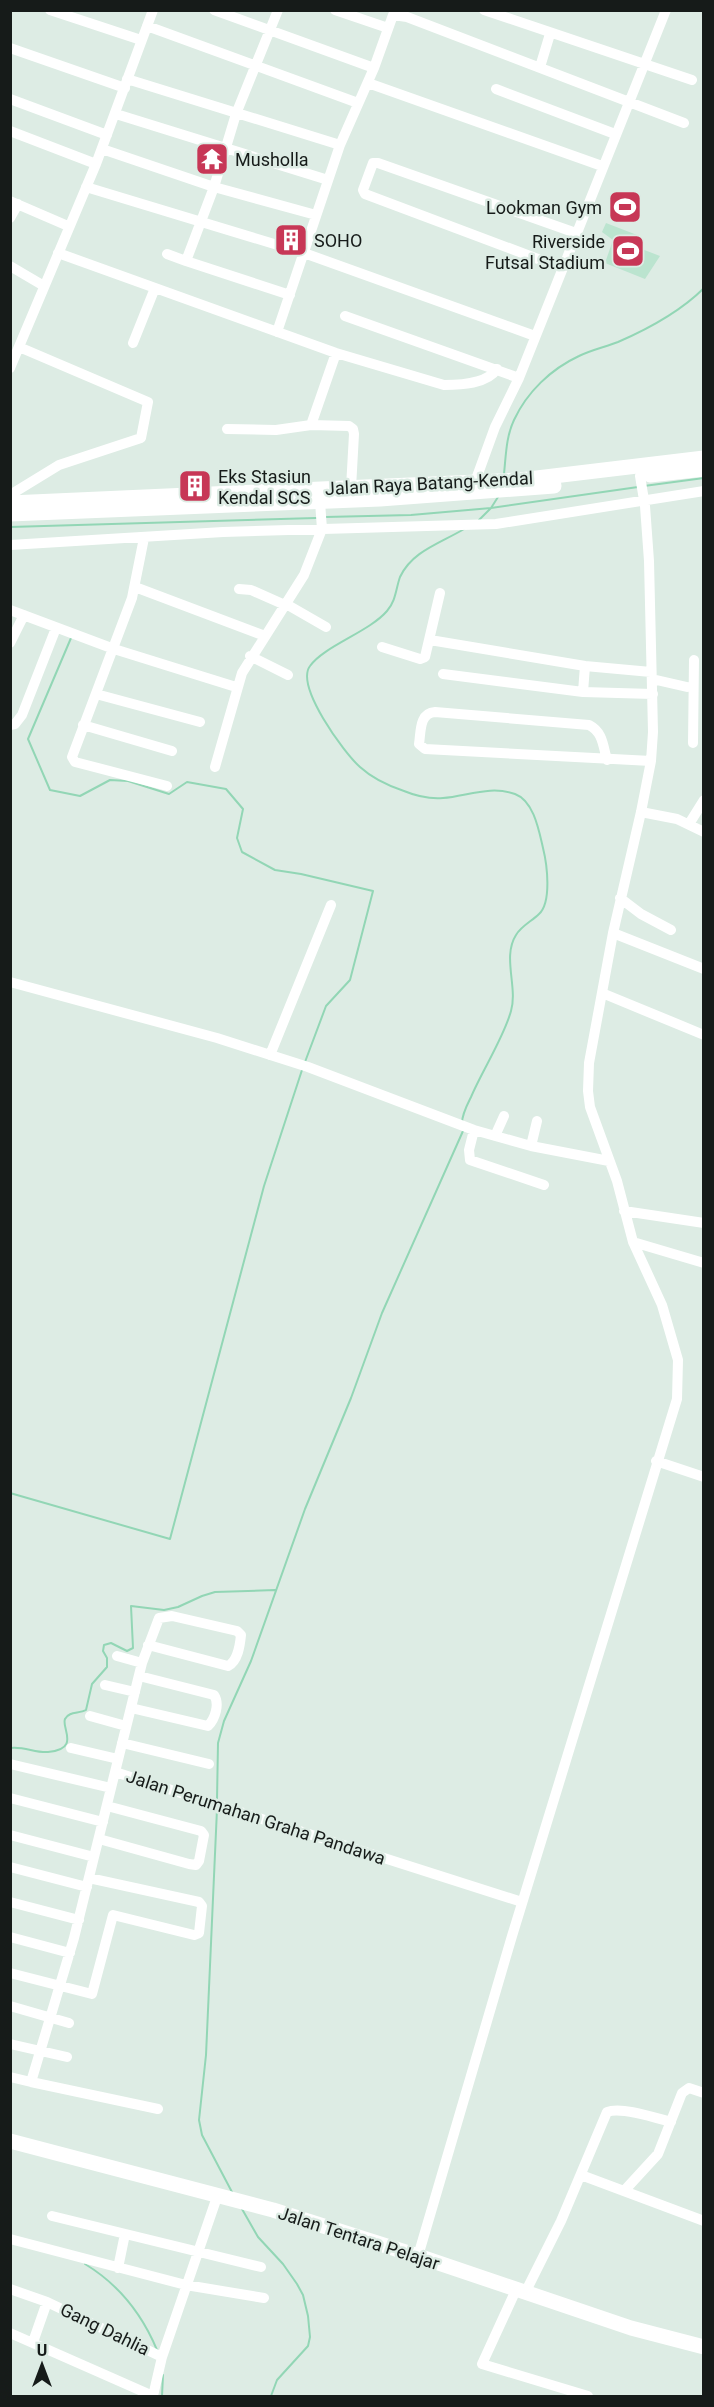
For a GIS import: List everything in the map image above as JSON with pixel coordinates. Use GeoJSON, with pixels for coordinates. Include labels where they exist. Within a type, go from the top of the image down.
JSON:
{"type":"FeatureCollection","features":[{"type":"Feature","properties":{"kind":"highway","name":"Jalan Raya Batang-Kendal"},"geometry":{"type":"LineString","coordinates":[[517,485],[704,458]]}},
{"type":"Feature","properties":{"kind":"highway","name":"Jalan Raya Batang-Kendal"},"geometry":{"type":"LineString","coordinates":[[10,503],[351,488],[480,485],[642,487],[704,469]]}},
{"type":"Feature","properties":{"kind":"highway","name":"Jalan Raya Batang-Kendal"},"geometry":{"type":"LineString","coordinates":[[10,514],[320,504],[480,485]]}},
{"type":"Feature","properties":{"kind":"highway","name":"Jalan Tentara Pelajar"},"geometry":{"type":"LineString","coordinates":[[10,2141],[251,2205],[418,2256],[631,2328],[704,2347]]}},
{"type":"Feature","properties":{"kind":"street"},"geometry":{"type":"LineString","coordinates":[[50,10],[141,40]]}},
{"type":"Feature","properties":{"kind":"street"},"geometry":{"type":"LineString","coordinates":[[214,10],[374,68]]}},
{"type":"Feature","properties":{"kind":"street"},"geometry":{"type":"LineString","coordinates":[[186,261],[214,187],[236,114],[278,10]]}},
{"type":"Feature","properties":{"kind":"street"},"geometry":{"type":"LineString","coordinates":[[335,10],[388,28]]}},
{"type":"Feature","properties":{"kind":"street"},"geometry":{"type":"LineString","coordinates":[[484,10],[692,80]]}},
{"type":"Feature","properties":{"kind":"street"},"geometry":{"type":"LineString","coordinates":[[480,485],[495,427],[519,378],[628,100],[666,10]]}},
{"type":"Feature","properties":{"kind":"street"},"geometry":{"type":"LineString","coordinates":[[10,368],[116,114],[147,26],[150,11]]}},
{"type":"Feature","properties":{"kind":"street"},"geometry":{"type":"LineString","coordinates":[[277,332],[340,145],[368,83],[393,15],[413,15],[684,123]]}},
{"type":"Feature","properties":{"kind":"street"},"geometry":{"type":"LineString","coordinates":[[147,26],[256,68],[358,103]]}},
{"type":"Feature","properties":{"kind":"street"},"geometry":{"type":"LineString","coordinates":[[540,67],[550,34]]}},
{"type":"Feature","properties":{"kind":"street"},"geometry":{"type":"LineString","coordinates":[[10,48],[126,84],[340,145]]}},
{"type":"Feature","properties":{"kind":"street"},"geometry":{"type":"LineString","coordinates":[[368,83],[602,166]]}},
{"type":"Feature","properties":{"kind":"street"},"geometry":{"type":"LineString","coordinates":[[496,89],[615,134]]}},
{"type":"Feature","properties":{"kind":"street"},"geometry":{"type":"LineString","coordinates":[[10,99],[107,135]]}},
{"type":"Feature","properties":{"kind":"street"},"geometry":{"type":"LineString","coordinates":[[116,114],[328,180]]}},
{"type":"Feature","properties":{"kind":"street"},"geometry":{"type":"LineString","coordinates":[[10,131],[96,164]]}},
{"type":"Feature","properties":{"kind":"street"},"geometry":{"type":"LineString","coordinates":[[102,148],[214,187],[316,215]]}},
{"type":"Feature","properties":{"kind":"street"},"geometry":{"type":"LineString","coordinates":[[562,268],[364,194],[363,190],[369,171],[373,163],[378,163],[576,233]]}},
{"type":"Feature","properties":{"kind":"street"},"geometry":{"type":"LineString","coordinates":[[86,187],[304,253],[535,336]]}},
{"type":"Feature","properties":{"kind":"street"},"geometry":{"type":"LineString","coordinates":[[10,218],[14,202],[68,226]]}},
{"type":"Feature","properties":{"kind":"street"},"geometry":{"type":"LineString","coordinates":[[58,253],[336,354],[444,386],[489,378],[497,369]]}},
{"type":"Feature","properties":{"kind":"street"},"geometry":{"type":"LineString","coordinates":[[168,254],[290,295]]}},
{"type":"Feature","properties":{"kind":"street"},"geometry":{"type":"LineString","coordinates":[[10,266],[44,286]]}},
{"type":"Feature","properties":{"kind":"street"},"geometry":{"type":"LineString","coordinates":[[133,343],[155,288]]}},
{"type":"Feature","properties":{"kind":"street"},"geometry":{"type":"LineString","coordinates":[[345,316],[519,378]]}},
{"type":"Feature","properties":{"kind":"street"},"geometry":{"type":"LineString","coordinates":[[10,495],[59,465],[141,438],[148,402],[20,347]]}},
{"type":"Feature","properties":{"kind":"street"},"geometry":{"type":"LineString","coordinates":[[312,425],[336,354]]}},
{"type":"Feature","properties":{"kind":"street"},"geometry":{"type":"LineString","coordinates":[[227,429],[276,430],[312,425],[342,425],[353,429],[351,488]]}},
{"type":"Feature","properties":{"kind":"street"},"geometry":{"type":"LineString","coordinates":[[10,545],[322,527],[481,525],[642,487],[704,491]]}},
{"type":"Feature","properties":{"kind":"street"},"geometry":{"type":"LineString","coordinates":[[418,2256],[522,1902],[633,1545],[656,1461],[677,1399],[678,1360],[662,1305],[633,1242],[590,1107],[588,1091],[589,1063],[613,933],[651,761],[653,694],[649,561],[642,487]]}},
{"type":"Feature","properties":{"kind":"street"},"geometry":{"type":"LineString","coordinates":[[215,767],[236,687],[250,657],[304,575],[322,527],[320,504]]}},
{"type":"Feature","properties":{"kind":"street"},"geometry":{"type":"LineString","coordinates":[[144,538],[135,587],[114,649],[73,753],[75,762],[168,786]]}},
{"type":"Feature","properties":{"kind":"street"},"geometry":{"type":"LineString","coordinates":[[135,587],[265,636]]}},
{"type":"Feature","properties":{"kind":"street"},"geometry":{"type":"LineString","coordinates":[[239,589],[251,590],[326,627]]}},
{"type":"Feature","properties":{"kind":"street"},"geometry":{"type":"LineString","coordinates":[[382,647],[422,659],[426,656],[440,593]]}},
{"type":"Feature","properties":{"kind":"street"},"geometry":{"type":"LineString","coordinates":[[10,610],[114,649],[236,687]]}},
{"type":"Feature","properties":{"kind":"street"},"geometry":{"type":"LineString","coordinates":[[10,643],[24,615]]}},
{"type":"Feature","properties":{"kind":"street"},"geometry":{"type":"LineString","coordinates":[[10,725],[15,724],[22,715],[56,627]]}},
{"type":"Feature","properties":{"kind":"street"},"geometry":{"type":"LineString","coordinates":[[430,640],[651,676],[687,687]]}},
{"type":"Feature","properties":{"kind":"street"},"geometry":{"type":"LineString","coordinates":[[250,657],[288,675]]}},
{"type":"Feature","properties":{"kind":"street"},"geometry":{"type":"LineString","coordinates":[[693,743],[699,726],[694,660]]}},
{"type":"Feature","properties":{"kind":"street"},"geometry":{"type":"LineString","coordinates":[[583,692],[585,666]]}},
{"type":"Feature","properties":{"kind":"street"},"geometry":{"type":"LineString","coordinates":[[443,674],[583,692],[653,694]]}},
{"type":"Feature","properties":{"kind":"street"},"geometry":{"type":"LineString","coordinates":[[96,694],[200,722]]}},
{"type":"Feature","properties":{"kind":"street"},"geometry":{"type":"LineString","coordinates":[[607,760],[598,731],[589,725],[447,713],[426,714],[419,744],[425,749],[607,760],[651,761]]}},
{"type":"Feature","properties":{"kind":"street"},"geometry":{"type":"LineString","coordinates":[[83,725],[172,751]]}},
{"type":"Feature","properties":{"kind":"street"},"geometry":{"type":"LineString","coordinates":[[689,824],[704,800]]}},
{"type":"Feature","properties":{"kind":"street"},"geometry":{"type":"LineString","coordinates":[[641,812],[689,824],[704,832]]}},
{"type":"Feature","properties":{"kind":"street"},"geometry":{"type":"LineString","coordinates":[[620,898],[640,914],[671,930]]}},
{"type":"Feature","properties":{"kind":"street"},"geometry":{"type":"LineString","coordinates":[[270,1055],[331,905]]}},
{"type":"Feature","properties":{"kind":"street"},"geometry":{"type":"LineString","coordinates":[[613,933],[704,969]]}},
{"type":"Feature","properties":{"kind":"street"},"geometry":{"type":"LineString","coordinates":[[10,982],[217,1038],[495,1136],[531,1146],[609,1161]]}},
{"type":"Feature","properties":{"kind":"street"},"geometry":{"type":"LineString","coordinates":[[602,993],[704,1035]]}},
{"type":"Feature","properties":{"kind":"street"},"geometry":{"type":"LineString","coordinates":[[495,1136],[504,1116]]}},
{"type":"Feature","properties":{"kind":"street"},"geometry":{"type":"LineString","coordinates":[[531,1146],[537,1121]]}},
{"type":"Feature","properties":{"kind":"street"},"geometry":{"type":"LineString","coordinates":[[466,1127],[470,1160],[544,1185]]}},
{"type":"Feature","properties":{"kind":"street"},"geometry":{"type":"LineString","coordinates":[[624,1211],[704,1223]]}},
{"type":"Feature","properties":{"kind":"street"},"geometry":{"type":"LineString","coordinates":[[633,1242],[704,1263]]}},
{"type":"Feature","properties":{"kind":"street"},"geometry":{"type":"LineString","coordinates":[[656,1461],[704,1477]]}},
{"type":"Feature","properties":{"kind":"street","name":"Jalan Perumahan Graha Pandawa"},"geometry":{"type":"LineString","coordinates":[[148,1645],[228,1666],[234,1662],[241,1635],[237,1631],[172,1616],[159,1618],[148,1645],[142,1663],[116,1772],[522,1902]]}},
{"type":"Feature","properties":{"kind":"street"},"geometry":{"type":"LineString","coordinates":[[117,1656],[142,1663]]}},
{"type":"Feature","properties":{"kind":"street"},"geometry":{"type":"LineString","coordinates":[[131,1708],[208,1726],[214,1717],[218,1703],[214,1695],[139,1676]]}},
{"type":"Feature","properties":{"kind":"street"},"geometry":{"type":"LineString","coordinates":[[105,1685],[135,1692]]}},
{"type":"Feature","properties":{"kind":"street"},"geometry":{"type":"LineString","coordinates":[[90,1716],[126,1725]]}},
{"type":"Feature","properties":{"kind":"street"},"geometry":{"type":"LineString","coordinates":[[122,1743],[209,1764]]}},
{"type":"Feature","properties":{"kind":"street"},"geometry":{"type":"LineString","coordinates":[[71,1748],[118,1759]]}},
{"type":"Feature","properties":{"kind":"street"},"geometry":{"type":"LineString","coordinates":[[10,1764],[111,1788]]}},
{"type":"Feature","properties":{"kind":"street"},"geometry":{"type":"LineString","coordinates":[[31,2082],[70,1953],[116,1772]]}},
{"type":"Feature","properties":{"kind":"street"},"geometry":{"type":"LineString","coordinates":[[10,1798],[103,1822]]}},
{"type":"Feature","properties":{"kind":"street"},"geometry":{"type":"LineString","coordinates":[[99,1839],[189,1864],[196,1865],[199,1861],[204,1835],[201,1831],[107,1806]]}},
{"type":"Feature","properties":{"kind":"street"},"geometry":{"type":"LineString","coordinates":[[10,1835],[94,1857]]}},
{"type":"Feature","properties":{"kind":"street"},"geometry":{"type":"LineString","coordinates":[[10,1867],[200,1902],[202,1906],[199,1933],[194,1935],[113,1915],[92,1994],[10,1973]]}},
{"type":"Feature","properties":{"kind":"street"},"geometry":{"type":"LineString","coordinates":[[10,1902],[79,1920]]}},
{"type":"Feature","properties":{"kind":"street"},"geometry":{"type":"LineString","coordinates":[[10,1937],[70,1953]]}},
{"type":"Feature","properties":{"kind":"street"},"geometry":{"type":"LineString","coordinates":[[10,2006],[69,2023]]}},
{"type":"Feature","properties":{"kind":"street"},"geometry":{"type":"LineString","coordinates":[[10,2044],[67,2057]]}},
{"type":"Feature","properties":{"kind":"street"},"geometry":{"type":"LineString","coordinates":[[10,2077],[158,2109]]}},
{"type":"Feature","properties":{"kind":"street"},"geometry":{"type":"LineString","coordinates":[[624,2191],[654,2159],[685,2090],[689,2088],[704,2093]]}},
{"type":"Feature","properties":{"kind":"street"},"geometry":{"type":"LineString","coordinates":[[588,2397],[482,2364],[561,2221],[609,2110],[643,2114],[671,2122]]}},
{"type":"Feature","properties":{"kind":"street"},"geometry":{"type":"LineString","coordinates":[[581,2175],[704,2221]]}},
{"type":"Feature","properties":{"kind":"street"},"geometry":{"type":"LineString","coordinates":[[10,2333],[153,2396],[162,2357],[186,2285],[222,2198]]}},
{"type":"Feature","properties":{"kind":"street"},"geometry":{"type":"LineString","coordinates":[[52,2216],[261,2266]]}},
{"type":"Feature","properties":{"kind":"street"},"geometry":{"type":"LineString","coordinates":[[118,2268],[126,2234]]}},
{"type":"Feature","properties":{"kind":"street"},"geometry":{"type":"LineString","coordinates":[[10,2239],[186,2285],[264,2298]]}},
{"type":"Feature","properties":{"kind":"street","name":"Gang Dahlia"},"geometry":{"type":"LineString","coordinates":[[10,2289],[47,2302],[162,2357]]}},
{"type":"Feature","properties":{"kind":"street"},"geometry":{"type":"LineString","coordinates":[[33,2342],[47,2302]]}},
{"type":"Feature","properties":{"kind":"green space","name":"Riverside Futsal Stadium"},"geometry":{"type":"Polygon","coordinates":[[[606,223],[637,235],[634,246],[660,256],[645,279],[605,263],[613,240],[602,232],[606,223]]]}},
{"type":"Feature","properties":{"kind":"waterway"},"geometry":{"type":"LineString","coordinates":[[504,474],[511,426],[519,410],[541,382],[569,361],[618,342],[664,319],[704,288]]}},
{"type":"Feature","properties":{"kind":"waterway"},"geometry":{"type":"LineString","coordinates":[[644,486],[704,478]]}},
{"type":"Feature","properties":{"kind":"waterway"},"geometry":{"type":"LineString","coordinates":[[325,517],[411,515],[491,508],[638,487]]}},
{"type":"Feature","properties":{"kind":"waterway"},"geometry":{"type":"LineString","coordinates":[[479,520],[498,497]]}},
{"type":"Feature","properties":{"kind":"waterway"},"geometry":{"type":"LineString","coordinates":[[10,527],[316,518]]}},
{"type":"Feature","properties":{"kind":"waterway"},"geometry":{"type":"LineString","coordinates":[[462,1123],[466,1106],[511,1011],[513,1002],[510,962],[512,944],[521,929],[539,914],[546,901],[546,863],[535,817],[527,803],[515,794],[488,791],[428,798],[392,787],[375,778],[353,759],[333,734],[315,703],[307,676],[310,666],[325,652],[369,626],[387,611],[394,599],[400,577],[412,560],[428,548],[464,529]]}},
{"type":"Feature","properties":{"kind":"waterway"},"geometry":{"type":"LineString","coordinates":[[71,638],[28,739],[50,790],[80,796],[110,780],[128,781],[169,794],[187,782],[226,789],[243,809],[237,838],[242,852],[275,870],[373,891],[350,980],[326,1006],[305,1062]]}},
{"type":"Feature","properties":{"kind":"waterway"},"geometry":{"type":"LineString","coordinates":[[10,1493],[170,1539],[264,1186],[302,1070]]}},
{"type":"Feature","properties":{"kind":"waterway"},"geometry":{"type":"LineString","coordinates":[[217,1800],[218,1743],[224,1721],[251,1661],[305,1509],[351,1398],[382,1313],[463,1131]]}},
{"type":"Feature","properties":{"kind":"waterway"},"geometry":{"type":"LineString","coordinates":[[10,1748],[48,1752],[64,1747],[67,1743],[65,1719],[69,1715],[86,1710],[92,1684],[107,1667],[107,1658],[103,1651],[104,1645],[111,1643],[127,1651],[133,1648],[131,1606],[164,1610],[178,1607],[215,1592],[275,1590]]}},
{"type":"Feature","properties":{"kind":"waterway"},"geometry":{"type":"LineString","coordinates":[[217,1809],[206,2055],[199,2120],[202,2135],[233,2194]]}},
{"type":"Feature","properties":{"kind":"waterway"},"geometry":{"type":"LineString","coordinates":[[242,2209],[258,2237],[283,2264],[297,2284],[303,2295],[308,2316],[310,2337],[308,2346],[277,2380],[271,2396]]}},
{"type":"Feature","properties":{"kind":"waterway"},"geometry":{"type":"LineString","coordinates":[[85,2264],[108,2281],[128,2301],[144,2324],[157,2350]]}},
{"type":"Feature","properties":{"kind":"waterway"},"geometry":{"type":"LineString","coordinates":[[162,2396],[163,2375]]}},
{"type":"Feature","properties":{"kind":"place","name":"Musholla"},"geometry":{"type":"Point","coordinates":[212,159]}},
{"type":"Feature","properties":{"kind":"place","name":"Lookman Gym"},"geometry":{"type":"Point","coordinates":[625,207]}},
{"type":"Feature","properties":{"kind":"place","name":"SOHO"},"geometry":{"type":"Point","coordinates":[291,240]}},
{"type":"Feature","properties":{"kind":"place","name":"Riverside Futsal Stadium"},"geometry":{"type":"Point","coordinates":[628,251]}},
{"type":"Feature","properties":{"kind":"place","name":"Eks Stasiun Kendal SCS"},"geometry":{"type":"Point","coordinates":[195,486]}}]}
